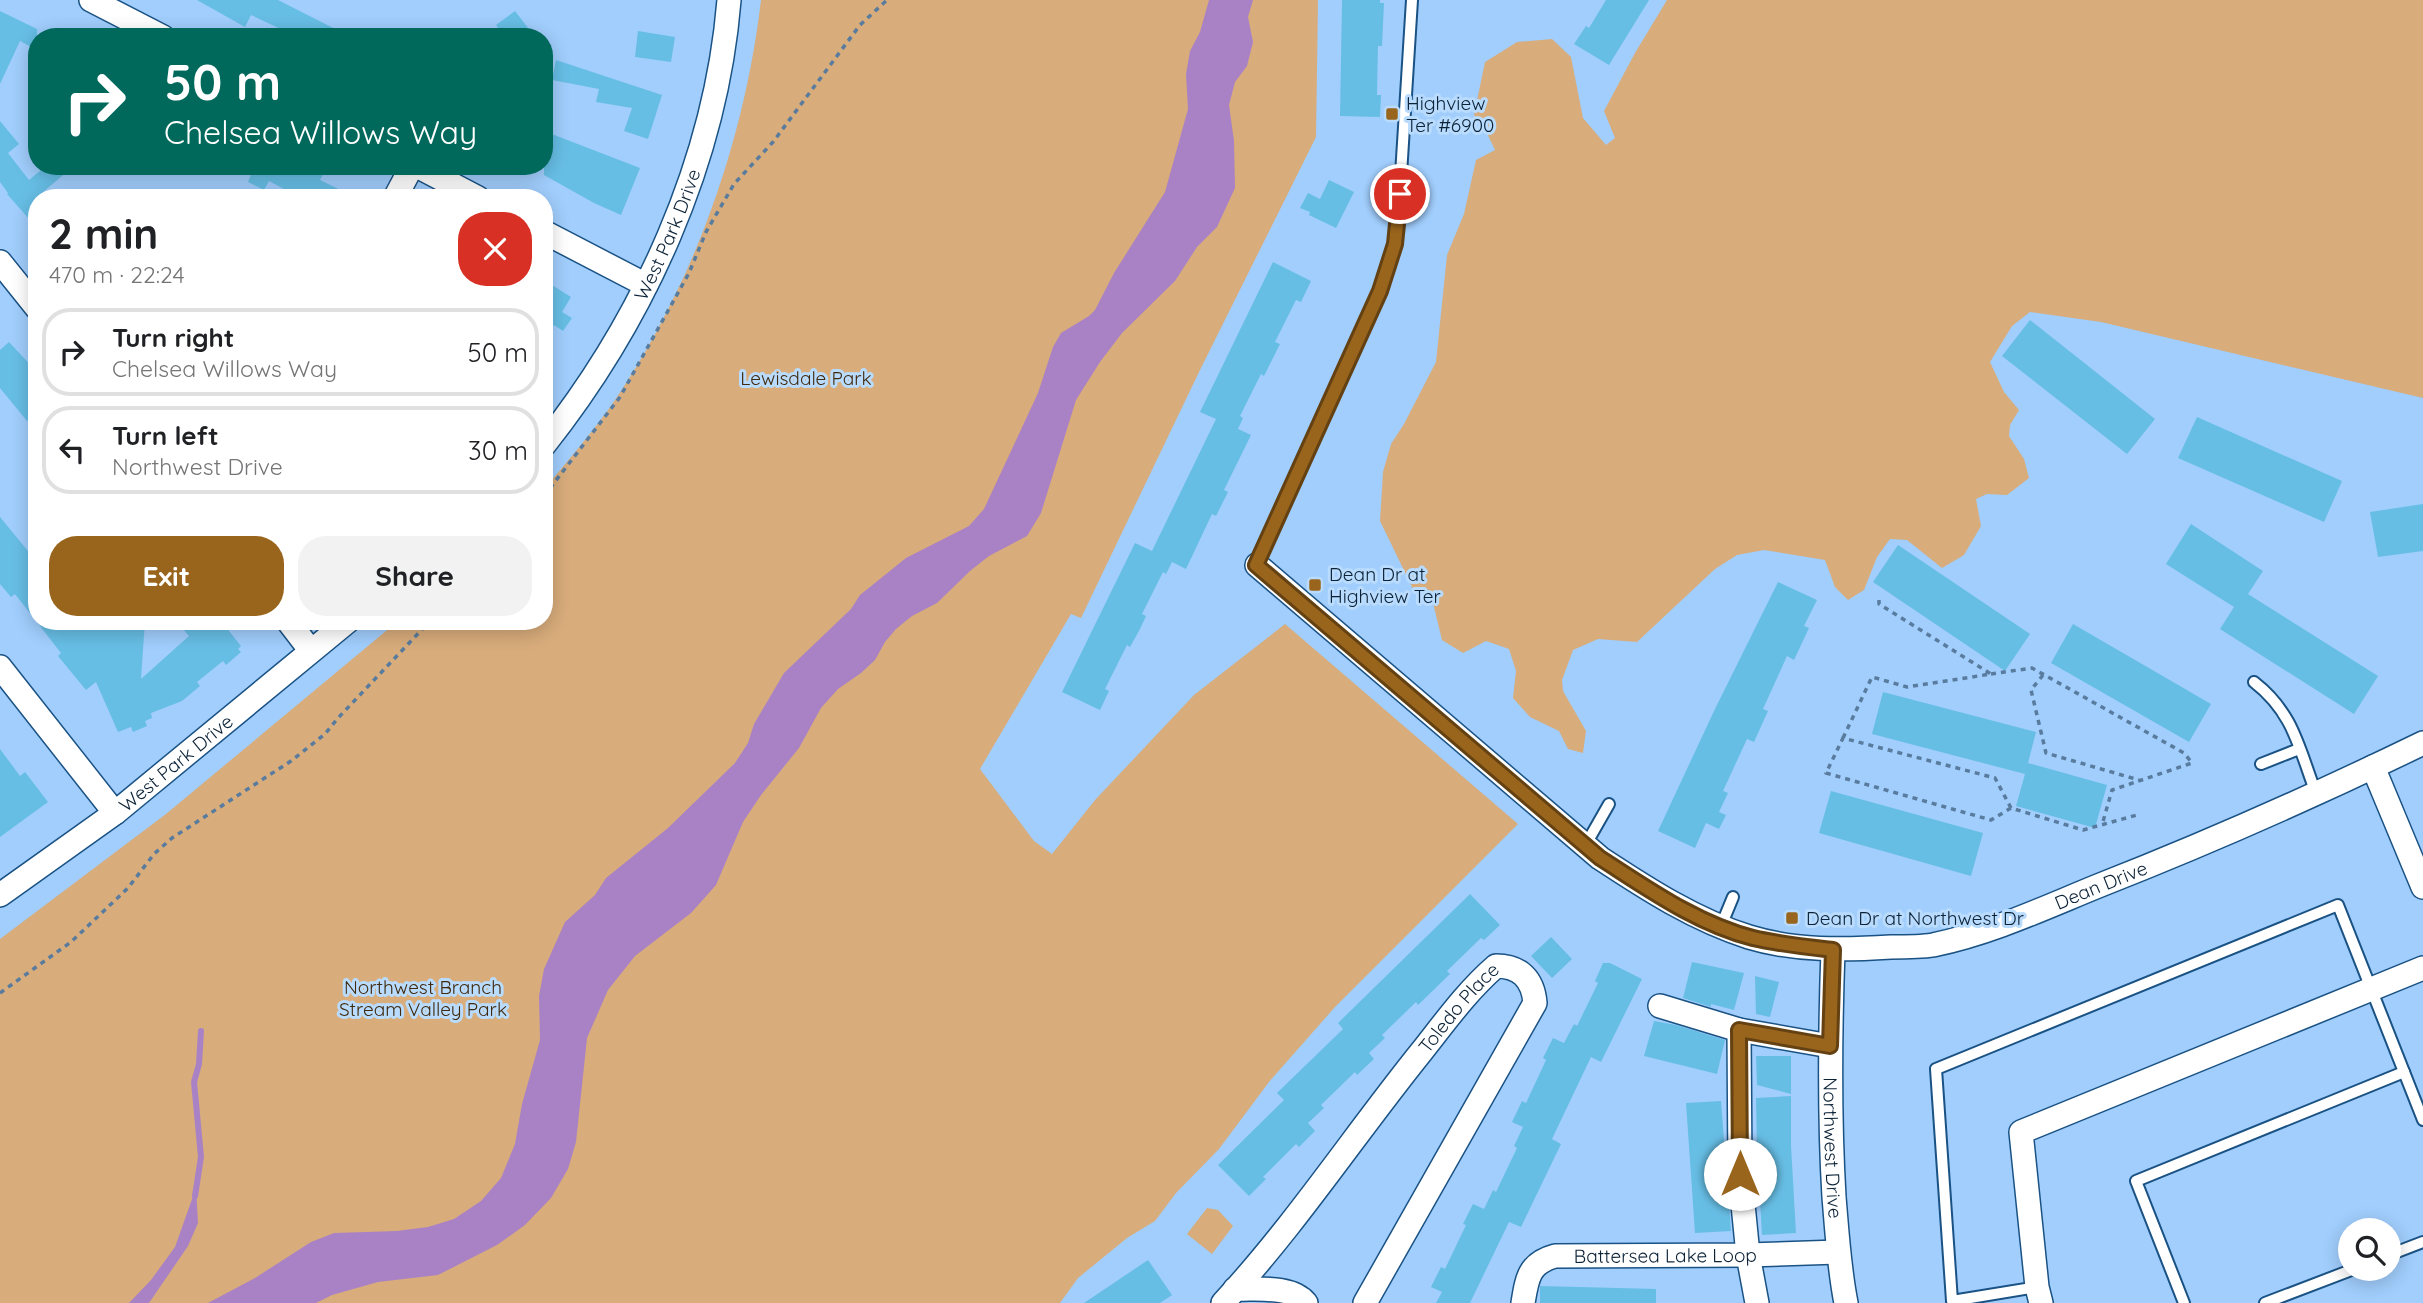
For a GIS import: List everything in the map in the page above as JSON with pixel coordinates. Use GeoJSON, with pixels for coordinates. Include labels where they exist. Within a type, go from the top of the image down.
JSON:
{"type":"FeatureCollection","features":[{"type":"Feature","properties":{"kind":"street"},"geometry":{"type":"LineString","coordinates":[[91,0],[145,28]]}},
{"type":"Feature","properties":{"kind":"street","name":"West Park Drive"},"geometry":{"type":"LineString","coordinates":[[553,433],[592,381],[646,285],[678,212],[699,149],[722,54],[729,0]]}},
{"type":"Feature","properties":{"kind":"street"},"geometry":{"type":"LineString","coordinates":[[433,175],[460,189]]}},
{"type":"Feature","properties":{"kind":"street"},"geometry":{"type":"LineString","coordinates":[[553,237],[646,285]]}},
{"type":"Feature","properties":{"kind":"street"},"geometry":{"type":"LineString","coordinates":[[0,262],[28,297]]}},
{"type":"Feature","properties":{"kind":"street","name":"Dean Drive"},"geometry":{"type":"LineString","coordinates":[[1256,565],[1600,858],[1656,895],[1721,926],[1751,937],[1833,950],[1931,945],[1994,928],[2165,860],[2423,743]]}},
{"type":"Feature","properties":{"kind":"street"},"geometry":{"type":"LineString","coordinates":[[295,630],[311,651]]}},
{"type":"Feature","properties":{"kind":"street","name":"West Park Drive"},"geometry":{"type":"LineString","coordinates":[[0,895],[115,813],[337,630]]}},
{"type":"Feature","properties":{"kind":"street"},"geometry":{"type":"LineString","coordinates":[[0,667],[115,813]]}},
{"type":"Feature","properties":{"kind":"street"},"geometry":{"type":"LineString","coordinates":[[2374,767],[2423,887]]}},
{"type":"Feature","properties":{"kind":"street","name":"Northwest Drive"},"geometry":{"type":"LineString","coordinates":[[1833,950],[1830,1046],[1831,1169],[1838,1252],[1846,1303]]}},
{"type":"Feature","properties":{"kind":"street","name":"Toledo Place"},"geometry":{"type":"LineString","coordinates":[[1229,1296],[1274,1245],[1376,1108],[1475,986],[1496,966],[1510,966],[1525,976],[1534,989],[1535,1003],[1365,1303]]}},
{"type":"Feature","properties":{"kind":"street"},"geometry":{"type":"LineString","coordinates":[[2039,1295],[2021,1132],[2423,968]]}},
{"type":"Feature","properties":{"kind":"street"},"geometry":{"type":"LineString","coordinates":[[1660,1006],[1739,1030],[1830,1046]]}},
{"type":"Feature","properties":{"kind":"street"},"geometry":{"type":"LineString","coordinates":[[1739,1030],[1740,1174],[1748,1255],[1757,1303]]}},
{"type":"Feature","properties":{"kind":"street","name":"Battersea Lake Loop"},"geometry":{"type":"LineString","coordinates":[[1523,1303],[1527,1277],[1541,1260],[1555,1256],[1838,1252]]}},
{"type":"Feature","properties":{"kind":"street"},"geometry":{"type":"LineString","coordinates":[[1229,1296],[1280,1290],[1306,1303]]}},
{"type":"Feature","properties":{"kind":"lane"},"geometry":{"type":"LineString","coordinates":[[1256,565],[1380,291],[1391,259],[1398,222],[1412,0]]}},
{"type":"Feature","properties":{"kind":"lane"},"geometry":{"type":"LineString","coordinates":[[2254,682],[2272,696],[2294,729],[2316,793]]}},
{"type":"Feature","properties":{"kind":"lane"},"geometry":{"type":"LineString","coordinates":[[2261,764],[2300,749]]}},
{"type":"Feature","properties":{"kind":"lane"},"geometry":{"type":"LineString","coordinates":[[1585,846],[1609,804]]}},
{"type":"Feature","properties":{"kind":"lane"},"geometry":{"type":"LineString","coordinates":[[1721,926],[1733,897]]}},
{"type":"Feature","properties":{"kind":"lane"},"geometry":{"type":"LineString","coordinates":[[2039,1295],[1952,1301],[1936,1069],[2338,905],[2423,1120]]}},
{"type":"Feature","properties":{"kind":"lane"},"geometry":{"type":"LineString","coordinates":[[2184,1303],[2136,1181],[2404,1072]]}},
{"type":"Feature","properties":{"kind":"lane"},"geometry":{"type":"LineString","coordinates":[[2401,1250],[2423,1242]]}},
{"type":"Feature","properties":{"kind":"lane"},"geometry":{"type":"LineString","coordinates":[[2265,1303],[2338,1275]]}},
{"type":"Feature","properties":{"kind":"path"},"geometry":{"type":"LineString","coordinates":[[553,484],[620,397],[689,273],[706,233],[734,184],[774,142],[860,25],[887,0]]}},
{"type":"Feature","properties":{"kind":"path"},"geometry":{"type":"LineString","coordinates":[[1879,597],[1879,604],[1992,674]]}},
{"type":"Feature","properties":{"kind":"path"},"geometry":{"type":"LineString","coordinates":[[0,993],[71,942],[128,888],[154,854],[172,838],[261,781],[325,734],[421,630]]}},
{"type":"Feature","properties":{"kind":"path"},"geometry":{"type":"LineString","coordinates":[[2011,808],[1991,820],[1826,773],[1872,677],[1907,687],[2032,668],[2184,753],[2192,763],[2112,790],[2102,825]]}},
{"type":"Feature","properties":{"kind":"path"},"geometry":{"type":"LineString","coordinates":[[2043,674],[2031,690],[2046,753],[2141,780]]}},
{"type":"Feature","properties":{"kind":"path"},"geometry":{"type":"LineString","coordinates":[[1843,738],[1995,778],[2011,808],[2083,830],[2137,814]]}},
{"type":"Feature","properties":{"kind":"green space"},"geometry":{"type":"Polygon","coordinates":[[[761,0],[1318,0],[1316,137],[1081,618],[1071,614],[980,769],[1034,841],[1052,854],[1095,800],[1194,695],[1285,624],[1518,824],[1335,1007],[1269,1082],[1219,1149],[1176,1193],[1155,1221],[1127,1238],[1078,1278],[1060,1303],[0,1303],[0,939],[166,814],[387,630],[553,630],[553,478],[611,406],[667,312],[690,263],[728,160],[753,54],[761,0]]]}},
{"type":"Feature","properties":{"kind":"green space"},"geometry":{"type":"Polygon","coordinates":[[[1667,0],[2423,0],[2423,398],[2101,322],[2030,312],[2012,326],[1990,362],[2004,392],[2019,410],[2010,425],[2009,436],[2024,459],[2029,478],[2007,495],[1987,494],[1976,499],[1981,526],[1964,555],[1942,568],[1907,540],[1890,539],[1877,557],[1864,590],[1848,600],[1835,587],[1825,560],[1764,550],[1737,555],[1715,569],[1637,642],[1598,639],[1573,650],[1562,680],[1563,691],[1586,731],[1583,753],[1568,749],[1559,731],[1530,717],[1513,698],[1516,671],[1509,649],[1486,641],[1463,653],[1442,640],[1433,603],[1414,591],[1380,521],[1383,472],[1391,444],[1436,362],[1447,255],[1464,214],[1476,160],[1495,150],[1484,127],[1474,115],[1485,62],[1517,42],[1552,39],[1571,57],[1583,118],[1606,145],[1615,138],[1604,111],[1667,0]]]}},
{"type":"Feature","properties":{"kind":"green space"},"geometry":{"type":"Polygon","coordinates":[[[1207,1208],[1218,1210],[1233,1226],[1212,1254],[1187,1234],[1207,1208]]]}},
{"type":"Feature","properties":{"kind":"shaded area"},"geometry":{"type":"Polygon","coordinates":[[[1209,0],[1253,0],[1248,17],[1253,42],[1247,66],[1235,82],[1229,105],[1234,141],[1235,188],[1217,227],[1197,247],[1175,281],[1122,333],[1076,400],[1041,513],[1027,536],[989,556],[937,603],[912,616],[885,642],[875,660],[838,689],[821,708],[799,748],[743,822],[716,885],[691,913],[635,956],[608,990],[587,1038],[576,1142],[568,1169],[551,1198],[525,1225],[497,1245],[438,1275],[378,1282],[332,1295],[316,1303],[208,1303],[255,1278],[311,1242],[334,1233],[397,1231],[428,1227],[454,1219],[481,1201],[501,1178],[515,1144],[522,1104],[540,1040],[539,996],[544,969],[565,922],[595,895],[606,878],[668,828],[735,763],[784,673],[851,609],[860,595],[906,558],[969,526],[984,509],[1038,393],[1053,347],[1061,333],[1095,310],[1114,273],[1165,192],[1188,109],[1186,74],[1190,51],[1200,32],[1209,0]]]}},
{"type":"Feature","properties":{"kind":"shaded area"},"geometry":{"type":"Polygon","coordinates":[[[196,1188],[198,1223],[188,1246],[149,1303],[129,1303],[151,1280],[175,1247],[196,1188]]]}},
{"type":"Feature","properties":{"kind":"building"},"geometry":{"type":"Polygon","coordinates":[[[197,0],[278,0],[333,28],[279,28],[251,15],[245,27],[197,0]]]}},
{"type":"Feature","properties":{"kind":"building"},"geometry":{"type":"Polygon","coordinates":[[[1342,0],[1380,0],[1380,3],[1384,3],[1382,46],[1378,46],[1377,95],[1381,95],[1380,117],[1340,116],[1342,0]]]}},
{"type":"Feature","properties":{"kind":"building"},"geometry":{"type":"Polygon","coordinates":[[[1606,0],[1649,0],[1609,65],[1574,44],[1586,26],[1589,28],[1606,0]]]}},
{"type":"Feature","properties":{"kind":"building"},"geometry":{"type":"Polygon","coordinates":[[[0,11],[35,28],[28,28],[28,45],[20,41],[0,84],[0,11]]]}},
{"type":"Feature","properties":{"kind":"building"},"geometry":{"type":"Polygon","coordinates":[[[515,11],[528,28],[498,28],[496,25],[515,11]]]}},
{"type":"Feature","properties":{"kind":"building"},"geometry":{"type":"Polygon","coordinates":[[[638,31],[675,37],[671,62],[635,57],[638,31]]]}},
{"type":"Feature","properties":{"kind":"building"},"geometry":{"type":"Polygon","coordinates":[[[556,60],[662,95],[648,139],[624,131],[632,108],[596,102],[599,89],[553,80],[556,60]]]}},
{"type":"Feature","properties":{"kind":"building"},"geometry":{"type":"Polygon","coordinates":[[[0,121],[19,144],[8,153],[29,180],[35,175],[63,175],[47,189],[28,189],[28,218],[0,182],[0,121]]]}},
{"type":"Feature","properties":{"kind":"building"},"geometry":{"type":"Polygon","coordinates":[[[553,134],[640,168],[621,215],[544,175],[553,175],[553,134]]]}},
{"type":"Feature","properties":{"kind":"building"},"geometry":{"type":"Polygon","coordinates":[[[251,175],[322,175],[320,180],[338,189],[284,189],[269,181],[262,189],[248,182],[251,175]]]}},
{"type":"Feature","properties":{"kind":"building"},"geometry":{"type":"Polygon","coordinates":[[[1329,180],[1354,192],[1336,228],[1300,208],[1308,193],[1320,199],[1329,180]]]}},
{"type":"Feature","properties":{"kind":"building"},"geometry":{"type":"Polygon","coordinates":[[[1273,262],[1311,281],[1301,302],[1296,300],[1275,342],[1280,344],[1240,416],[1243,418],[1238,429],[1251,435],[1224,490],[1228,492],[1216,516],[1212,514],[1186,569],[1172,562],[1166,574],[1163,572],[1142,614],[1146,616],[1140,629],[1130,647],[1127,645],[1105,689],[1109,691],[1100,710],[1062,692],[1135,543],[1152,551],[1216,419],[1200,412],[1273,262]]]}},
{"type":"Feature","properties":{"kind":"building"},"geometry":{"type":"Polygon","coordinates":[[[553,286],[571,297],[562,312],[572,318],[563,331],[554,325],[553,286]]]}},
{"type":"Feature","properties":{"kind":"building"},"geometry":{"type":"Polygon","coordinates":[[[2030,320],[2155,419],[2127,454],[2002,356],[2030,320]]]}},
{"type":"Feature","properties":{"kind":"building"},"geometry":{"type":"Polygon","coordinates":[[[9,342],[28,362],[27,421],[0,388],[0,350],[9,342]]]}},
{"type":"Feature","properties":{"kind":"building"},"geometry":{"type":"Polygon","coordinates":[[[2197,417],[2342,481],[2324,522],[2178,458],[2197,417]]]}},
{"type":"Feature","properties":{"kind":"building"},"geometry":{"type":"Polygon","coordinates":[[[2423,504],[2423,551],[2378,557],[2370,512],[2423,504]]]}},
{"type":"Feature","properties":{"kind":"building"},"geometry":{"type":"Polygon","coordinates":[[[0,517],[28,551],[28,611],[15,594],[11,597],[0,584],[0,517]]]}},
{"type":"Feature","properties":{"kind":"building"},"geometry":{"type":"Polygon","coordinates":[[[2191,524],[2263,571],[2248,594],[2378,676],[2354,714],[2220,629],[2234,607],[2166,564],[2191,524]]]}},
{"type":"Feature","properties":{"kind":"building"},"geometry":{"type":"Polygon","coordinates":[[[1898,545],[2030,634],[2005,671],[1873,582],[1898,545]]]}},
{"type":"Feature","properties":{"kind":"building"},"geometry":{"type":"Polygon","coordinates":[[[1778,582],[1817,600],[1804,626],[1809,628],[1794,660],[1787,656],[1763,709],[1768,711],[1754,742],[1747,739],[1723,791],[1728,793],[1719,812],[1726,815],[1719,829],[1706,823],[1695,848],[1658,831],[1778,582]]]}},
{"type":"Feature","properties":{"kind":"building"},"geometry":{"type":"Polygon","coordinates":[[[2073,624],[2211,704],[2189,742],[2051,663],[2073,624]]]}},
{"type":"Feature","properties":{"kind":"building"},"geometry":{"type":"Polygon","coordinates":[[[43,630],[144,630],[141,679],[189,636],[184,630],[228,630],[241,646],[238,649],[241,652],[226,665],[223,661],[197,682],[200,686],[182,701],[151,713],[152,718],[145,721],[147,726],[133,732],[131,727],[118,732],[96,682],[86,690],[58,656],[61,653],[43,630]]]}},
{"type":"Feature","properties":{"kind":"building"},"geometry":{"type":"Polygon","coordinates":[[[1883,692],[2036,732],[2028,763],[2107,785],[2095,828],[2016,806],[2025,774],[1872,734],[1883,692]]]}},
{"type":"Feature","properties":{"kind":"building"},"geometry":{"type":"Polygon","coordinates":[[[0,749],[20,776],[25,772],[48,802],[0,837],[0,749]]]}},
{"type":"Feature","properties":{"kind":"building"},"geometry":{"type":"Polygon","coordinates":[[[1831,791],[1983,833],[1971,876],[1819,833],[1831,791]]]}},
{"type":"Feature","properties":{"kind":"building"},"geometry":{"type":"Polygon","coordinates":[[[1470,894],[1500,925],[1484,940],[1481,938],[1447,971],[1450,974],[1382,1035],[1385,1038],[1369,1053],[1374,1059],[1357,1075],[1355,1072],[1321,1105],[1324,1108],[1308,1123],[1315,1131],[1299,1147],[1296,1144],[1263,1177],[1266,1179],[1249,1196],[1218,1165],[1284,1100],[1277,1093],[1343,1029],[1338,1023],[1470,894]]]}},
{"type":"Feature","properties":{"kind":"building"},"geometry":{"type":"Polygon","coordinates":[[[1551,937],[1572,959],[1552,978],[1531,956],[1551,937]]]}},
{"type":"Feature","properties":{"kind":"building"},"geometry":{"type":"Polygon","coordinates":[[[1692,962],[1744,973],[1734,1010],[1711,1004],[1711,1007],[1683,998],[1692,962]]]}},
{"type":"Feature","properties":{"kind":"building"},"geometry":{"type":"Polygon","coordinates":[[[1603,963],[1610,963],[1642,979],[1601,1062],[1591,1057],[1552,1139],[1561,1144],[1521,1227],[1509,1222],[1470,1303],[1436,1303],[1442,1292],[1431,1287],[1441,1267],[1445,1269],[1473,1204],[1484,1209],[1493,1190],[1496,1192],[1517,1148],[1514,1146],[1523,1127],[1512,1122],[1522,1101],[1526,1103],[1546,1060],[1543,1058],[1553,1038],[1564,1043],[1574,1024],[1577,1026],[1598,983],[1595,981],[1603,963]]]}},
{"type":"Feature","properties":{"kind":"building"},"geometry":{"type":"Polygon","coordinates":[[[1755,976],[1779,982],[1770,1017],[1756,1014],[1755,976]]]}},
{"type":"Feature","properties":{"kind":"building"},"geometry":{"type":"Polygon","coordinates":[[[1654,1021],[1725,1040],[1717,1074],[1644,1056],[1654,1021]]]}},
{"type":"Feature","properties":{"kind":"building"},"geometry":{"type":"Polygon","coordinates":[[[1756,1056],[1791,1056],[1791,1094],[1757,1085],[1756,1056]]]}},
{"type":"Feature","properties":{"kind":"building"},"geometry":{"type":"Polygon","coordinates":[[[1791,1096],[1796,1233],[1762,1235],[1756,1098],[1791,1096]]]}},
{"type":"Feature","properties":{"kind":"building"},"geometry":{"type":"Polygon","coordinates":[[[1721,1101],[1731,1231],[1695,1233],[1686,1103],[1721,1101]]]}},
{"type":"Feature","properties":{"kind":"building"},"geometry":{"type":"Polygon","coordinates":[[[1148,1260],[1172,1295],[1160,1303],[1084,1303],[1148,1260]]]}},
{"type":"Feature","properties":{"kind":"building"},"geometry":{"type":"Polygon","coordinates":[[[1540,1286],[1656,1289],[1656,1303],[1540,1303],[1540,1286]]]}},
{"type":"Feature","properties":{"kind":"waterway"},"geometry":{"type":"LineString","coordinates":[[195,1196],[201,1157],[194,1082],[199,1064],[201,1031]]}},
{"type":"Feature","properties":{"kind":"place","name":"Highview Ter #6900"},"geometry":{"type":"Point","coordinates":[1392,114]}},
{"type":"Feature","properties":{"kind":"place","name":"Dean Dr at Highview Ter"},"geometry":{"type":"Point","coordinates":[1315,585]}},
{"type":"Feature","properties":{"kind":"place","name":"Dean Dr at Northwest Dr"},"geometry":{"type":"Point","coordinates":[1792,918]}},
{"type":"Feature","properties":{"kind":"route"},"geometry":{"type":"LineString","coordinates":[[1400,194],[1395,244],[1387,273],[1256,565],[1600,858],[1656,895],[1721,926],[1751,937],[1833,950],[1830,1046],[1739,1030],[1740,1174]]}},
{"type":"Feature","properties":{"kind":"park label","name":"Lewisdale Park"},"geometry":{"type":"Point","coordinates":[806,378]}},
{"type":"Feature","properties":{"kind":"park label","name":"Northwest Branch Stream Valley Park"},"geometry":{"type":"Point","coordinates":[423,998]}}]}
